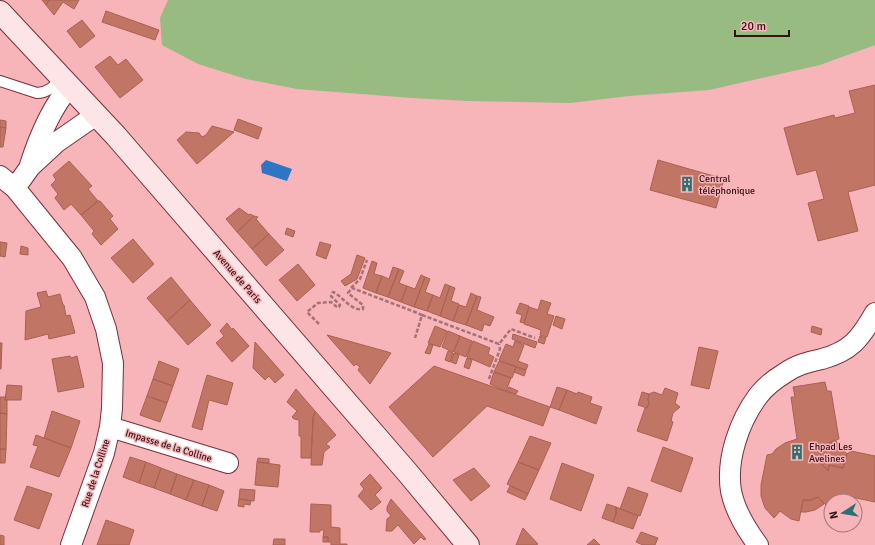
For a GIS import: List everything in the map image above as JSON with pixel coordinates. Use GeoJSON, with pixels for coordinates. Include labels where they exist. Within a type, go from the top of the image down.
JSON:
{"type":"FeatureCollection","features":[{"type":"Feature","properties":{"kind":"main road","name":"Avenue de Paris"},"geometry":{"type":"LineString","coordinates":[[0,12],[96,115],[397,460],[468,545]]}},
{"type":"Feature","properties":{"kind":"street","name":"Rue de la Colline"},"geometry":{"type":"LineString","coordinates":[[30,167],[35,150],[51,114],[61,96],[66,82]]}},
{"type":"Feature","properties":{"kind":"street","name":"Rue de la Colline"},"geometry":{"type":"LineString","coordinates":[[71,545],[104,453],[110,427],[113,363],[106,329],[95,297],[72,258],[7,182],[30,167],[67,134],[96,115]]}},
{"type":"Feature","properties":{"kind":"street"},"geometry":{"type":"LineString","coordinates":[[758,545],[744,525],[737,510],[730,477],[732,460],[742,422],[758,396],[776,379],[798,365],[833,356],[854,344],[868,342],[875,313]]}},
{"type":"Feature","properties":{"kind":"street","name":"Impasse de la Colline"},"geometry":{"type":"LineString","coordinates":[[110,427],[228,463]]}},
{"type":"Feature","properties":{"kind":"lane"},"geometry":{"type":"LineString","coordinates":[[0,81],[42,93],[52,87],[66,82]]}},
{"type":"Feature","properties":{"kind":"path"},"geometry":{"type":"LineString","coordinates":[[319,324],[307,312],[318,303],[331,302],[339,307],[340,305],[331,296],[333,292],[358,310],[363,309],[363,305],[348,293],[360,279],[367,260]]}},
{"type":"Feature","properties":{"kind":"path"},"geometry":{"type":"LineString","coordinates":[[351,289],[499,344]]}},
{"type":"Feature","properties":{"kind":"path"},"geometry":{"type":"LineString","coordinates":[[415,338],[422,315]]}},
{"type":"Feature","properties":{"kind":"path"},"geometry":{"type":"LineString","coordinates":[[489,379],[500,349],[499,344],[511,329],[535,338]]}},
{"type":"Feature","properties":{"kind":"green space"},"geometry":{"type":"Polygon","coordinates":[[[168,0],[875,0],[875,45],[820,65],[709,90],[629,96],[570,103],[468,101],[412,98],[297,89],[246,79],[198,64],[162,45],[160,18],[168,0]]]}},
{"type":"Feature","properties":{"kind":"water"},"geometry":{"type":"Polygon","coordinates":[[[266,160],[292,169],[287,181],[262,173],[261,165],[266,160]]]}},
{"type":"Feature","properties":{"kind":"building"},"geometry":{"type":"Polygon","coordinates":[[[42,0],[49,0],[46,5],[42,0]]]}},
{"type":"Feature","properties":{"kind":"building"},"geometry":{"type":"Polygon","coordinates":[[[49,0],[79,0],[74,9],[63,2],[54,15],[46,5],[49,0]]]}},
{"type":"Feature","properties":{"kind":"building"},"geometry":{"type":"Polygon","coordinates":[[[106,11],[159,30],[155,40],[102,22],[106,11]]]}},
{"type":"Feature","properties":{"kind":"building"},"geometry":{"type":"Polygon","coordinates":[[[82,20],[95,36],[80,48],[67,31],[82,20]]]}},
{"type":"Feature","properties":{"kind":"building"},"geometry":{"type":"Polygon","coordinates":[[[110,56],[118,65],[126,59],[143,80],[120,98],[95,67],[110,56]]]}},
{"type":"Feature","properties":{"kind":"building"},"geometry":{"type":"Polygon","coordinates":[[[875,85],[875,185],[848,192],[858,231],[818,241],[808,203],[824,199],[816,170],[797,175],[784,128],[834,115],[835,118],[855,113],[849,91],[875,85]]]}},
{"type":"Feature","properties":{"kind":"building"},"geometry":{"type":"Polygon","coordinates":[[[238,119],[262,128],[258,139],[234,130],[238,119]]]}},
{"type":"Feature","properties":{"kind":"building"},"geometry":{"type":"Polygon","coordinates":[[[0,120],[6,121],[6,128],[0,127],[0,120]]]}},
{"type":"Feature","properties":{"kind":"building"},"geometry":{"type":"Polygon","coordinates":[[[212,126],[234,132],[197,164],[177,140],[186,132],[199,133],[202,137],[206,135],[212,126]]]}},
{"type":"Feature","properties":{"kind":"building"},"geometry":{"type":"Polygon","coordinates":[[[0,127],[6,128],[3,147],[0,147],[0,127]]]}},
{"type":"Feature","properties":{"kind":"building","name":"Central téléphonique"},"geometry":{"type":"Polygon","coordinates":[[[658,160],[724,179],[716,208],[650,190],[658,160]]]}},
{"type":"Feature","properties":{"kind":"building"},"geometry":{"type":"Polygon","coordinates":[[[69,161],[92,186],[88,189],[98,201],[81,215],[71,204],[64,210],[55,198],[58,194],[51,185],[56,180],[53,175],[69,161]]]}},
{"type":"Feature","properties":{"kind":"building"},"geometry":{"type":"Polygon","coordinates":[[[100,201],[113,216],[110,219],[118,229],[101,245],[92,234],[94,231],[81,215],[100,201]]]}},
{"type":"Feature","properties":{"kind":"building"},"geometry":{"type":"Polygon","coordinates":[[[239,208],[249,215],[254,216],[237,232],[226,219],[239,208]]]}},
{"type":"Feature","properties":{"kind":"building"},"geometry":{"type":"Polygon","coordinates":[[[254,216],[258,217],[256,219],[269,234],[252,249],[237,232],[254,216]]]}},
{"type":"Feature","properties":{"kind":"building"},"geometry":{"type":"Polygon","coordinates":[[[287,228],[295,231],[293,237],[285,234],[287,228]]]}},
{"type":"Feature","properties":{"kind":"building"},"geometry":{"type":"Polygon","coordinates":[[[269,234],[284,250],[266,266],[252,249],[269,234]]]}},
{"type":"Feature","properties":{"kind":"building"},"geometry":{"type":"Polygon","coordinates":[[[133,239],[154,264],[133,283],[111,258],[133,239]]]}},
{"type":"Feature","properties":{"kind":"building"},"geometry":{"type":"Polygon","coordinates":[[[0,242],[7,243],[5,257],[0,256],[0,242]]]}},
{"type":"Feature","properties":{"kind":"building"},"geometry":{"type":"Polygon","coordinates":[[[320,242],[331,245],[326,259],[316,255],[320,242]]]}},
{"type":"Feature","properties":{"kind":"building"},"geometry":{"type":"Polygon","coordinates":[[[21,246],[28,248],[28,255],[20,254],[21,246]]]}},
{"type":"Feature","properties":{"kind":"building"},"geometry":{"type":"Polygon","coordinates":[[[357,255],[365,258],[357,279],[345,286],[341,281],[351,274],[357,255]]]}},
{"type":"Feature","properties":{"kind":"building"},"geometry":{"type":"Polygon","coordinates":[[[372,261],[377,263],[374,274],[382,276],[376,293],[363,288],[372,261]]]}},
{"type":"Feature","properties":{"kind":"building"},"geometry":{"type":"Polygon","coordinates":[[[298,264],[315,285],[297,301],[279,280],[298,264]]]}},
{"type":"Feature","properties":{"kind":"building"},"geometry":{"type":"Polygon","coordinates":[[[393,267],[399,269],[388,297],[376,293],[382,276],[389,279],[393,267]]]}},
{"type":"Feature","properties":{"kind":"building"},"geometry":{"type":"Polygon","coordinates":[[[399,269],[404,271],[399,283],[407,286],[401,302],[388,297],[399,269]]]}},
{"type":"Feature","properties":{"kind":"building"},"geometry":{"type":"Polygon","coordinates":[[[421,275],[425,277],[414,307],[401,302],[407,286],[415,289],[421,275]]]}},
{"type":"Feature","properties":{"kind":"building"},"geometry":{"type":"Polygon","coordinates":[[[171,277],[190,300],[167,321],[147,298],[171,277]]]}},
{"type":"Feature","properties":{"kind":"building"},"geometry":{"type":"Polygon","coordinates":[[[425,277],[430,279],[425,292],[433,295],[427,311],[414,307],[425,277]]]}},
{"type":"Feature","properties":{"kind":"building"},"geometry":{"type":"Polygon","coordinates":[[[445,284],[450,286],[440,316],[427,311],[433,295],[440,298],[445,284]]]}},
{"type":"Feature","properties":{"kind":"building"},"geometry":{"type":"Polygon","coordinates":[[[450,286],[455,288],[451,301],[459,304],[453,321],[440,316],[450,286]]]}},
{"type":"Feature","properties":{"kind":"building"},"geometry":{"type":"Polygon","coordinates":[[[46,291],[48,297],[60,294],[66,316],[70,315],[75,333],[49,339],[48,334],[25,340],[26,311],[41,307],[37,293],[46,291]]]}},
{"type":"Feature","properties":{"kind":"building"},"geometry":{"type":"Polygon","coordinates":[[[471,293],[477,296],[466,325],[453,321],[459,305],[466,307],[471,293]]]}},
{"type":"Feature","properties":{"kind":"building"},"geometry":{"type":"Polygon","coordinates":[[[477,296],[481,297],[477,310],[494,317],[490,326],[484,324],[482,331],[466,325],[477,296]]]}},
{"type":"Feature","properties":{"kind":"building"},"geometry":{"type":"Polygon","coordinates":[[[190,300],[211,325],[188,345],[167,321],[190,300]]]}},
{"type":"Feature","properties":{"kind":"building"},"geometry":{"type":"Polygon","coordinates":[[[541,300],[551,303],[547,314],[554,316],[547,337],[540,335],[541,330],[524,324],[529,307],[538,310],[541,300]]]}},
{"type":"Feature","properties":{"kind":"building"},"geometry":{"type":"Polygon","coordinates":[[[520,303],[529,306],[524,323],[520,322],[522,315],[516,313],[520,303]]]}},
{"type":"Feature","properties":{"kind":"building"},"geometry":{"type":"Polygon","coordinates":[[[556,316],[565,319],[562,329],[553,325],[556,316]]]}},
{"type":"Feature","properties":{"kind":"building"},"geometry":{"type":"Polygon","coordinates":[[[227,323],[232,330],[233,328],[249,346],[232,362],[216,343],[224,336],[220,331],[227,323]]]}},
{"type":"Feature","properties":{"kind":"building"},"geometry":{"type":"Polygon","coordinates":[[[435,326],[447,331],[440,347],[428,343],[435,326]]]}},
{"type":"Feature","properties":{"kind":"building"},"geometry":{"type":"Polygon","coordinates":[[[812,326],[822,329],[821,335],[811,332],[812,326]]]}},
{"type":"Feature","properties":{"kind":"building"},"geometry":{"type":"Polygon","coordinates":[[[448,331],[460,336],[453,352],[442,347],[448,331]]]}},
{"type":"Feature","properties":{"kind":"building"},"geometry":{"type":"Polygon","coordinates":[[[513,334],[537,342],[535,348],[512,339],[513,334]]]}},
{"type":"Feature","properties":{"kind":"building"},"geometry":{"type":"Polygon","coordinates":[[[327,335],[391,353],[370,384],[358,370],[360,367],[356,364],[354,366],[327,335]]]}},
{"type":"Feature","properties":{"kind":"building"},"geometry":{"type":"Polygon","coordinates":[[[460,336],[472,341],[466,357],[454,352],[460,336]]]}},
{"type":"Feature","properties":{"kind":"building"},"geometry":{"type":"Polygon","coordinates":[[[540,336],[546,338],[544,344],[538,342],[540,336]]]}},
{"type":"Feature","properties":{"kind":"building"},"geometry":{"type":"Polygon","coordinates":[[[473,341],[490,348],[488,354],[494,357],[490,367],[467,357],[473,341]]]}},
{"type":"Feature","properties":{"kind":"building"},"geometry":{"type":"Polygon","coordinates":[[[515,341],[524,345],[518,361],[528,365],[526,370],[499,360],[506,344],[513,347],[515,341]]]}},
{"type":"Feature","properties":{"kind":"building"},"geometry":{"type":"Polygon","coordinates":[[[255,342],[284,375],[275,383],[269,376],[265,380],[253,368],[255,342]]]}},
{"type":"Feature","properties":{"kind":"building"},"geometry":{"type":"Polygon","coordinates":[[[0,343],[2,343],[1,369],[0,369],[0,343]]]}},
{"type":"Feature","properties":{"kind":"building"},"geometry":{"type":"Polygon","coordinates":[[[429,344],[433,345],[430,354],[425,353],[429,344]]]}},
{"type":"Feature","properties":{"kind":"building"},"geometry":{"type":"Polygon","coordinates":[[[699,347],[718,351],[709,389],[691,385],[699,347]]]}},
{"type":"Feature","properties":{"kind":"building"},"geometry":{"type":"Polygon","coordinates":[[[448,351],[453,353],[450,362],[445,360],[448,351]]]}},
{"type":"Feature","properties":{"kind":"building"},"geometry":{"type":"Polygon","coordinates":[[[454,353],[459,355],[456,364],[451,362],[454,353]]]}},
{"type":"Feature","properties":{"kind":"building"},"geometry":{"type":"Polygon","coordinates":[[[70,356],[71,358],[77,356],[84,387],[58,392],[52,359],[70,356]]]}},
{"type":"Feature","properties":{"kind":"building"},"geometry":{"type":"Polygon","coordinates":[[[467,358],[472,360],[469,369],[464,367],[467,358]]]}},
{"type":"Feature","properties":{"kind":"building"},"geometry":{"type":"Polygon","coordinates":[[[159,361],[179,369],[173,386],[153,379],[159,361]]]}},
{"type":"Feature","properties":{"kind":"building"},"geometry":{"type":"Polygon","coordinates":[[[499,361],[516,367],[512,378],[494,372],[499,361]]]}},
{"type":"Feature","properties":{"kind":"building"},"geometry":{"type":"Polygon","coordinates":[[[434,366],[550,407],[543,426],[487,406],[433,457],[389,407],[434,366]]]}},
{"type":"Feature","properties":{"kind":"building"},"geometry":{"type":"Polygon","coordinates":[[[516,367],[526,371],[524,376],[514,372],[516,367]]]}},
{"type":"Feature","properties":{"kind":"building"},"geometry":{"type":"Polygon","coordinates":[[[494,372],[511,378],[506,391],[490,384],[494,372]]]}},
{"type":"Feature","properties":{"kind":"building"},"geometry":{"type":"Polygon","coordinates":[[[207,375],[233,383],[227,405],[209,400],[202,430],[192,427],[207,375]]]}},
{"type":"Feature","properties":{"kind":"building"},"geometry":{"type":"Polygon","coordinates":[[[153,379],[173,386],[167,403],[147,396],[153,379]]]}},
{"type":"Feature","properties":{"kind":"building","name":"Ehpad Les Avelines"},"geometry":{"type":"Polygon","coordinates":[[[825,382],[827,391],[831,391],[839,439],[820,447],[821,458],[816,458],[828,471],[829,465],[843,468],[847,454],[851,451],[875,456],[875,502],[863,499],[863,493],[823,493],[823,502],[818,497],[811,500],[803,500],[799,521],[791,519],[780,511],[774,518],[765,508],[761,496],[761,485],[767,455],[772,454],[776,449],[785,443],[797,439],[791,397],[795,397],[793,387],[825,382]]]}},
{"type":"Feature","properties":{"kind":"building"},"geometry":{"type":"Polygon","coordinates":[[[7,385],[22,386],[21,400],[5,400],[7,385]]]}},
{"type":"Feature","properties":{"kind":"building"},"geometry":{"type":"Polygon","coordinates":[[[509,387],[518,391],[516,394],[507,391],[509,387]]]}},
{"type":"Feature","properties":{"kind":"building"},"geometry":{"type":"Polygon","coordinates":[[[557,387],[567,390],[559,410],[550,407],[557,387]]]}},
{"type":"Feature","properties":{"kind":"building"},"geometry":{"type":"Polygon","coordinates":[[[665,388],[678,393],[675,403],[680,407],[673,413],[671,421],[673,422],[667,441],[637,431],[645,408],[647,408],[649,403],[649,394],[654,392],[662,395],[665,388]]]}},
{"type":"Feature","properties":{"kind":"building"},"geometry":{"type":"Polygon","coordinates":[[[296,389],[315,411],[313,418],[311,458],[301,458],[299,420],[292,417],[297,411],[287,402],[296,389]]]}},
{"type":"Feature","properties":{"kind":"building"},"geometry":{"type":"Polygon","coordinates":[[[567,390],[592,397],[590,403],[602,407],[596,424],[559,410],[567,390]]]}},
{"type":"Feature","properties":{"kind":"building"},"geometry":{"type":"Polygon","coordinates":[[[642,392],[649,394],[649,403],[647,408],[638,405],[642,392]]]}},
{"type":"Feature","properties":{"kind":"building"},"geometry":{"type":"Polygon","coordinates":[[[147,396],[167,403],[160,422],[140,415],[147,396]]]}},
{"type":"Feature","properties":{"kind":"building"},"geometry":{"type":"Polygon","coordinates":[[[0,397],[6,397],[7,414],[0,413],[0,397]]]}},
{"type":"Feature","properties":{"kind":"building"},"geometry":{"type":"Polygon","coordinates":[[[52,411],[80,421],[71,448],[44,438],[52,411]]]}},
{"type":"Feature","properties":{"kind":"building"},"geometry":{"type":"Polygon","coordinates":[[[315,411],[336,435],[326,444],[330,447],[324,452],[322,465],[311,465],[313,418],[315,411]]]}},
{"type":"Feature","properties":{"kind":"building"},"geometry":{"type":"Polygon","coordinates":[[[0,413],[7,414],[6,449],[0,449],[0,413]]]}},
{"type":"Feature","properties":{"kind":"building"},"geometry":{"type":"Polygon","coordinates":[[[36,435],[71,448],[59,477],[30,467],[38,446],[33,445],[36,435]]]}},
{"type":"Feature","properties":{"kind":"building"},"geometry":{"type":"Polygon","coordinates":[[[530,436],[551,443],[539,470],[518,462],[530,436]]]}},
{"type":"Feature","properties":{"kind":"building"},"geometry":{"type":"Polygon","coordinates":[[[835,440],[847,454],[843,468],[829,465],[828,471],[816,458],[821,458],[820,447],[835,440]]]}},
{"type":"Feature","properties":{"kind":"building"},"geometry":{"type":"Polygon","coordinates":[[[663,447],[693,458],[681,492],[651,481],[663,447]]]}},
{"type":"Feature","properties":{"kind":"building"},"geometry":{"type":"Polygon","coordinates":[[[0,449],[6,449],[5,463],[0,463],[0,449]]]}},
{"type":"Feature","properties":{"kind":"building"},"geometry":{"type":"Polygon","coordinates":[[[130,457],[146,462],[139,483],[123,477],[130,457]]]}},
{"type":"Feature","properties":{"kind":"building"},"geometry":{"type":"Polygon","coordinates":[[[258,458],[269,459],[269,463],[257,462],[258,458]]]}},
{"type":"Feature","properties":{"kind":"building"},"geometry":{"type":"Polygon","coordinates":[[[146,462],[161,468],[154,488],[139,483],[146,462]]]}},
{"type":"Feature","properties":{"kind":"building"},"geometry":{"type":"Polygon","coordinates":[[[257,462],[280,465],[278,487],[255,485],[257,462]]]}},
{"type":"Feature","properties":{"kind":"building"},"geometry":{"type":"Polygon","coordinates":[[[518,462],[539,470],[528,494],[507,484],[518,462]]]}},
{"type":"Feature","properties":{"kind":"building"},"geometry":{"type":"Polygon","coordinates":[[[562,463],[594,475],[581,511],[550,499],[562,463]]]}},
{"type":"Feature","properties":{"kind":"building"},"geometry":{"type":"Polygon","coordinates":[[[161,468],[177,474],[170,494],[154,488],[161,468]]]}},
{"type":"Feature","properties":{"kind":"building"},"geometry":{"type":"Polygon","coordinates":[[[474,468],[490,486],[471,501],[453,480],[474,468]]]}},
{"type":"Feature","properties":{"kind":"building"},"geometry":{"type":"Polygon","coordinates":[[[177,474],[194,480],[186,500],[170,494],[177,474]]]}},
{"type":"Feature","properties":{"kind":"building"},"geometry":{"type":"Polygon","coordinates":[[[370,474],[382,488],[375,495],[381,502],[371,510],[358,496],[364,489],[360,484],[370,474]]]}},
{"type":"Feature","properties":{"kind":"building"},"geometry":{"type":"Polygon","coordinates":[[[194,480],[209,485],[202,506],[186,500],[194,480]]]}},
{"type":"Feature","properties":{"kind":"building"},"geometry":{"type":"Polygon","coordinates":[[[209,485],[224,491],[217,511],[202,506],[209,485]]]}},
{"type":"Feature","properties":{"kind":"building"},"geometry":{"type":"Polygon","coordinates":[[[27,486],[52,494],[39,529],[14,520],[27,486]]]}},
{"type":"Feature","properties":{"kind":"building"},"geometry":{"type":"Polygon","coordinates":[[[510,486],[528,494],[525,500],[507,492],[510,486]]]}},
{"type":"Feature","properties":{"kind":"building"},"geometry":{"type":"Polygon","coordinates":[[[628,487],[648,494],[640,516],[620,509],[628,487]]]}},
{"type":"Feature","properties":{"kind":"building"},"geometry":{"type":"Polygon","coordinates":[[[240,489],[255,490],[254,501],[239,499],[240,489]]]}},
{"type":"Feature","properties":{"kind":"building"},"geometry":{"type":"Polygon","coordinates":[[[818,497],[823,505],[815,510],[801,512],[803,500],[811,500],[818,497]]]}},
{"type":"Feature","properties":{"kind":"building"},"geometry":{"type":"Polygon","coordinates":[[[239,499],[251,501],[250,505],[244,504],[244,507],[238,506],[239,499]]]}},
{"type":"Feature","properties":{"kind":"building"},"geometry":{"type":"Polygon","coordinates":[[[391,499],[426,539],[424,540],[421,537],[414,544],[398,525],[392,531],[386,531],[387,519],[391,516],[387,511],[387,507],[391,499]]]}},
{"type":"Feature","properties":{"kind":"building"},"geometry":{"type":"Polygon","coordinates":[[[311,504],[331,505],[331,527],[340,528],[340,544],[347,545],[331,545],[331,542],[328,542],[328,537],[323,537],[324,530],[320,530],[320,532],[310,532],[311,504]]]}},
{"type":"Feature","properties":{"kind":"building"},"geometry":{"type":"Polygon","coordinates":[[[607,504],[616,507],[616,514],[613,522],[602,518],[607,504]]]}},
{"type":"Feature","properties":{"kind":"building"},"geometry":{"type":"Polygon","coordinates":[[[616,507],[638,516],[633,529],[613,522],[616,514],[616,507]]]}},
{"type":"Feature","properties":{"kind":"building"},"geometry":{"type":"Polygon","coordinates":[[[106,520],[134,530],[129,545],[97,545],[106,520]]]}},
{"type":"Feature","properties":{"kind":"building"},"geometry":{"type":"Polygon","coordinates":[[[523,528],[538,544],[516,545],[523,528]]]}},
{"type":"Feature","properties":{"kind":"building"},"geometry":{"type":"Polygon","coordinates":[[[641,532],[658,538],[655,545],[643,545],[636,542],[641,532]]]}},
{"type":"Feature","properties":{"kind":"building"},"geometry":{"type":"Polygon","coordinates":[[[0,535],[4,536],[4,545],[0,545],[0,535]]]}},
{"type":"Feature","properties":{"kind":"building"},"geometry":{"type":"Polygon","coordinates":[[[323,537],[328,537],[328,542],[323,542],[323,537]]]}},
{"type":"Feature","properties":{"kind":"building"},"geometry":{"type":"Polygon","coordinates":[[[274,539],[285,539],[285,545],[273,545],[274,539]]]}},
{"type":"Feature","properties":{"kind":"building"},"geometry":{"type":"Polygon","coordinates":[[[594,539],[600,545],[587,545],[594,539]]]}},
{"type":"Feature","properties":{"kind":"place","name":"Central téléphonique"},"geometry":{"type":"Point","coordinates":[687,184]}},
{"type":"Feature","properties":{"kind":"place","name":"Ehpad Les Avelines"},"geometry":{"type":"Point","coordinates":[797,452]}}]}
